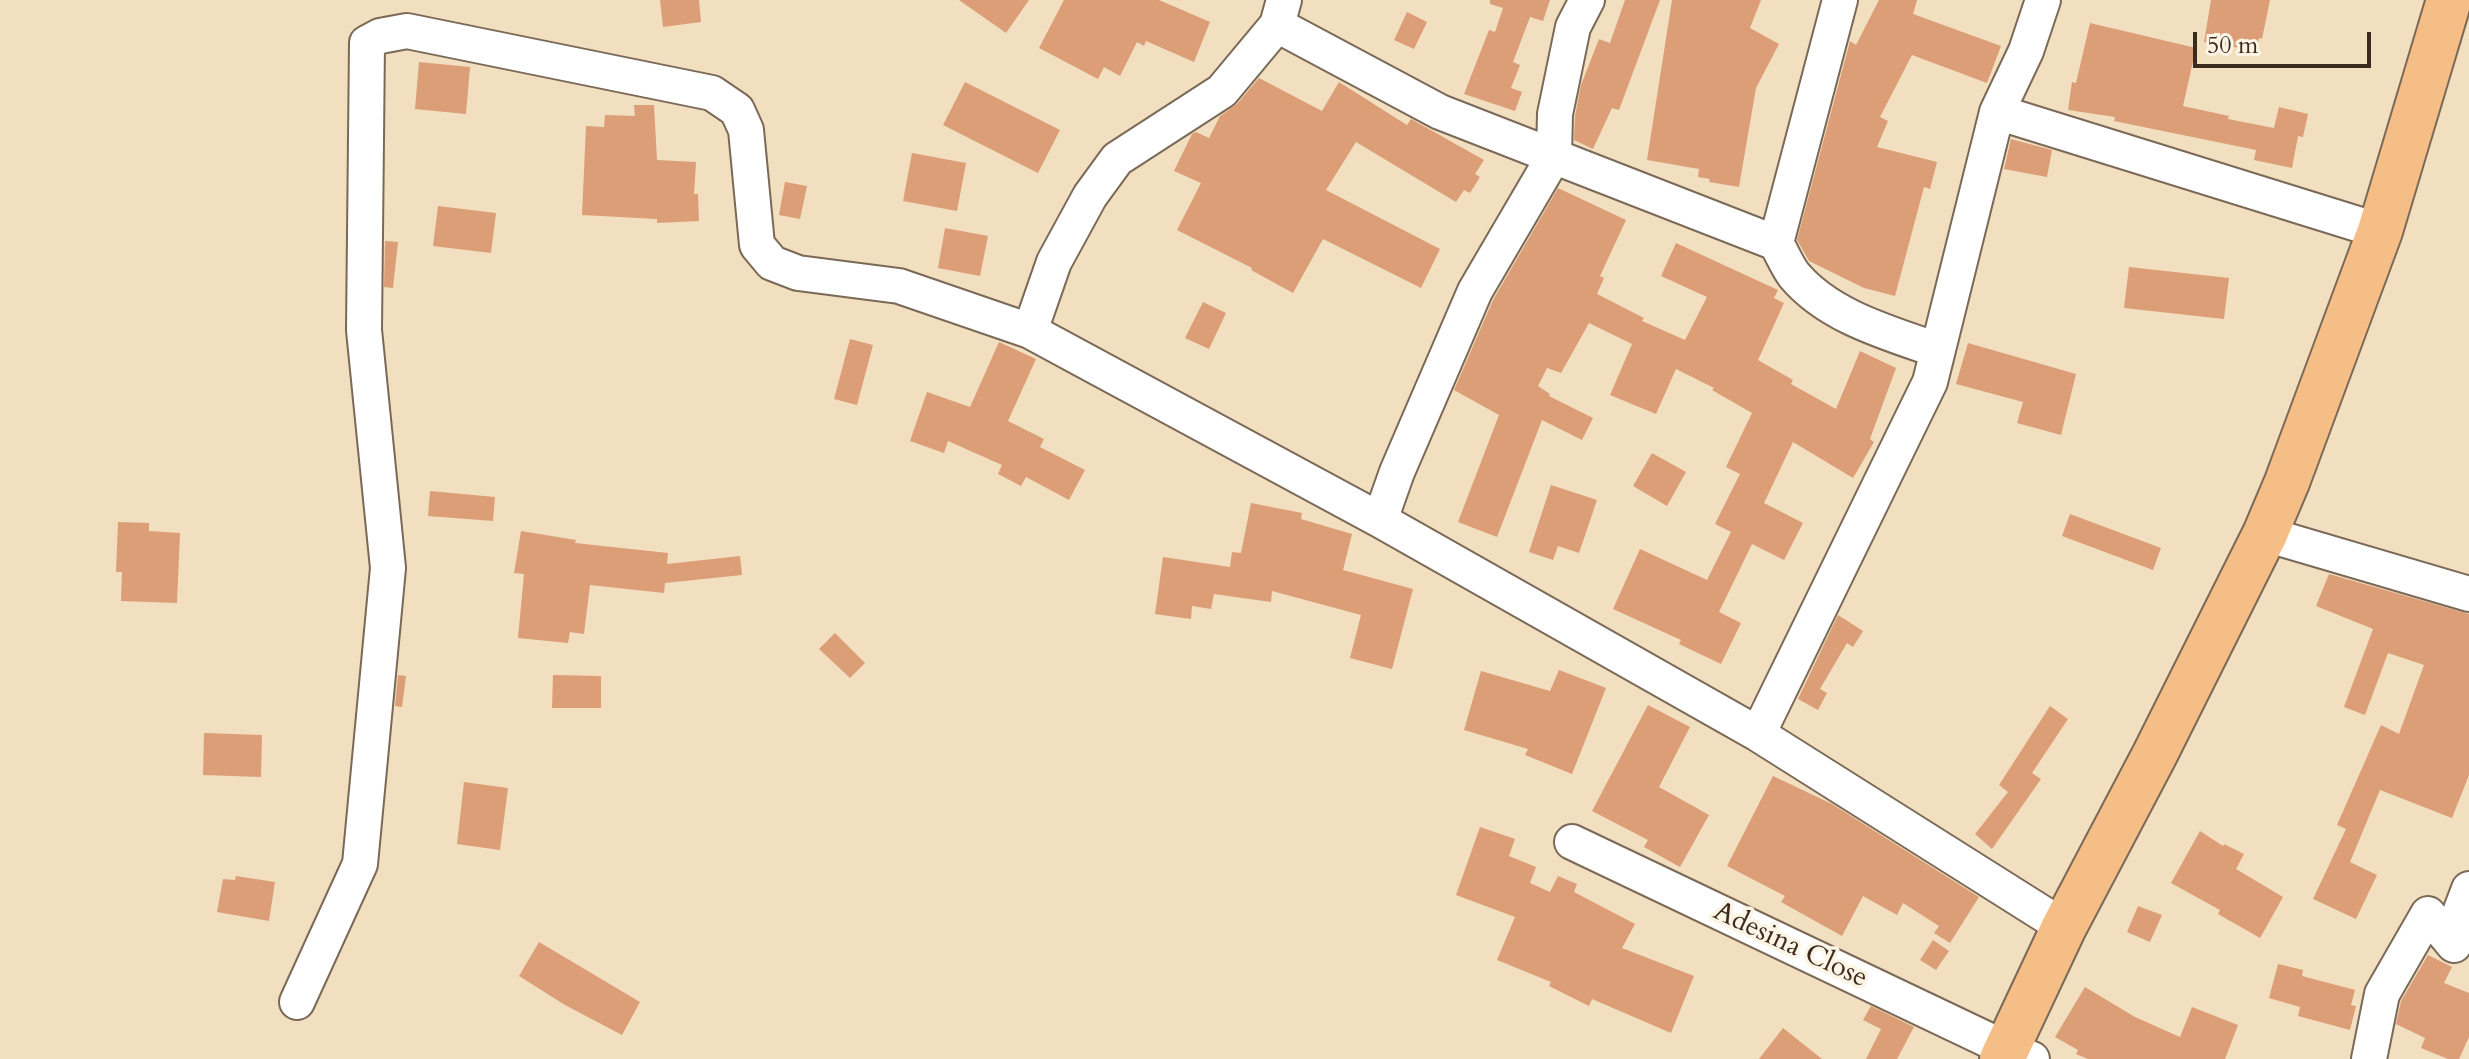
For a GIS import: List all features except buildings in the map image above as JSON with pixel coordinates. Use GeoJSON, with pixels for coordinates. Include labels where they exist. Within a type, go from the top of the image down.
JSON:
{"type":"FeatureCollection","features":[{"type":"Feature","properties":{"kind":"main road"},"geometry":{"type":"LineString","coordinates":[[2014,1056],[2064,927],[2265,534],[2293,468],[2380,231],[2449,0]]}},
{"type":"Feature","properties":{"kind":"street"},"geometry":{"type":"LineString","coordinates":[[1380,520],[1397,472],[1475,291],[1554,156],[1555,114],[1573,27],[1587,0]]}},
{"type":"Feature","properties":{"kind":"street"},"geometry":{"type":"LineString","coordinates":[[1776,243],[1840,0]]}},
{"type":"Feature","properties":{"kind":"street"},"geometry":{"type":"LineString","coordinates":[[1758,734],[1930,382],[1997,112],[2026,51],[2043,0]]}},
{"type":"Feature","properties":{"kind":"street"},"geometry":{"type":"LineString","coordinates":[[1030,331],[1054,262],[1090,196],[1117,159],[1222,91],[1280,12],[1440,112],[1776,243],[1794,275],[1818,298],[1871,327],[1937,350]]}},
{"type":"Feature","properties":{"kind":"street"},"geometry":{"type":"LineString","coordinates":[[297,1002],[360,864],[388,568],[364,330],[367,43],[380,36],[407,31],[712,93],[737,110],[746,130],[757,245],[772,263],[798,273],[899,286],[1030,331],[1380,520],[1758,734],[2064,927]]}},
{"type":"Feature","properties":{"kind":"street"},"geometry":{"type":"LineString","coordinates":[[1997,112],[2380,231]]}},
{"type":"Feature","properties":{"kind":"street"},"geometry":{"type":"LineString","coordinates":[[2265,534],[2469,594]]}},
{"type":"Feature","properties":{"kind":"street","name":"Adesina Close"},"geometry":{"type":"LineString","coordinates":[[1572,842],[2014,1056]]}},
{"type":"Feature","properties":{"kind":"street"},"geometry":{"type":"LineString","coordinates":[[2462,948],[2461,910],[2469,889]]}},
{"type":"Feature","properties":{"kind":"street"},"geometry":{"type":"LineString","coordinates":[[2369,1059],[2382,994],[2428,914],[2462,948]]}}]}
